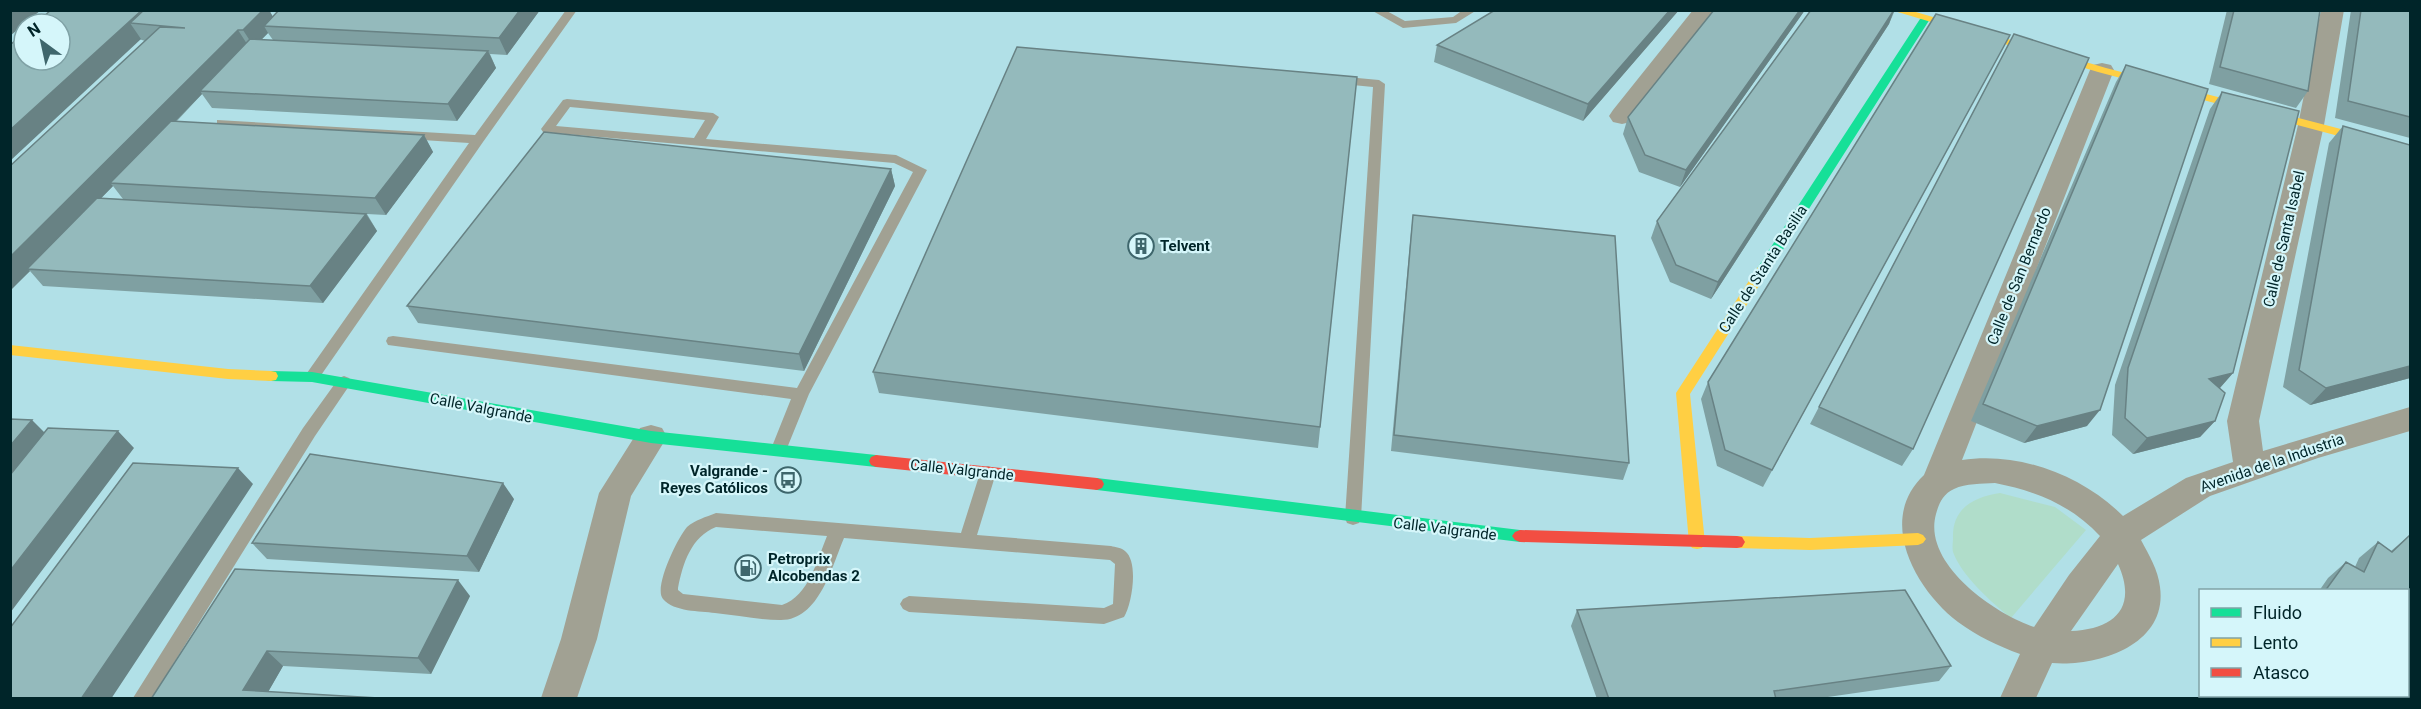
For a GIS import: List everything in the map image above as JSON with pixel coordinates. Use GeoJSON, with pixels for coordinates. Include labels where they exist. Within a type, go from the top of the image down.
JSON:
{"type":"FeatureCollection","features":[{"type":"Feature","properties":{"kind":"street"},"geometry":{"type":"LineString","coordinates":[[1622,116],[1705,10]]}},
{"type":"Feature","properties":{"kind":"street"},"geometry":{"type":"LineString","coordinates":[[1896,10],[2102,70],[2410,151]]}},
{"type":"Feature","properties":{"kind":"street","name":"Calle de Santa Isabel"},"geometry":{"type":"LineString","coordinates":[[2250,468],[2243,421],[2311,125],[2333,10]]}},
{"type":"Feature","properties":{"kind":"street","name":"Calle de Stanta Basilia"},"geometry":{"type":"LineString","coordinates":[[1697,543],[1683,393],[1924,19]]}},
{"type":"Feature","properties":{"kind":"street","name":"Calle de San Bernardo"},"geometry":{"type":"LineString","coordinates":[[1937,482],[2102,70]]}},
{"type":"Feature","properties":{"kind":"street","name":"Calle Valgrande"},"geometry":{"type":"LineString","coordinates":[[10,350],[228,374],[312,377],[651,437],[988,472],[1502,536],[1697,543],[1810,544],[1918,539]]}},
{"type":"Feature","properties":{"kind":"street","name":"Avenida de la Industria"},"geometry":{"type":"LineString","coordinates":[[2018,699],[2042,646],[2081,586],[2121,535],[2198,488],[2313,447],[2410,419]]}},
{"type":"Feature","properties":{"kind":"street"},"geometry":{"type":"LineString","coordinates":[[559,699],[579,639],[615,493],[651,437]]}},
{"type":"Feature","properties":{"kind":"street"},"geometry":{"type":"LineString","coordinates":[[1995,470],[2028,476],[2061,488],[2092,507],[2121,535],[2136,558],[2144,585],[2142,610],[2128,630],[2104,644],[2073,648],[2042,646],[2003,631],[1972,612],[1946,590],[1928,564],[1918,539],[1917,516],[1926,496],[1937,482],[1966,472],[1995,470]]}},
{"type":"Feature","properties":{"kind":"lane"},"geometry":{"type":"LineString","coordinates":[[312,377],[478,139],[572,10]]}},
{"type":"Feature","properties":{"kind":"lane"},"geometry":{"type":"LineString","coordinates":[[1376,10],[1403,25],[1456,21],[1472,10]]}},
{"type":"Feature","properties":{"kind":"lane"},"geometry":{"type":"LineString","coordinates":[[1321,79],[1379,84],[1353,518]]}},
{"type":"Feature","properties":{"kind":"lane"},"geometry":{"type":"LineString","coordinates":[[698,142],[713,117],[567,103],[547,129],[698,142],[896,159],[920,170],[801,394],[779,449]]}},
{"type":"Feature","properties":{"kind":"lane"},"geometry":{"type":"LineString","coordinates":[[221,123],[478,139]]}},
{"type":"Feature","properties":{"kind":"lane"},"geometry":{"type":"LineString","coordinates":[[393,341],[801,394]]}},
{"type":"Feature","properties":{"kind":"lane"},"geometry":{"type":"LineString","coordinates":[[142,699],[309,432],[344,382]]}},
{"type":"Feature","properties":{"kind":"lane"},"geometry":{"type":"LineString","coordinates":[[968,540],[988,472]]}},
{"type":"Feature","properties":{"kind":"lane"},"geometry":{"type":"LineString","coordinates":[[838,531],[806,602],[794,611],[782,613],[680,601],[669,594],[669,583],[691,535],[700,526],[716,520],[1111,553],[1119,556],[1124,563],[1122,605],[1118,612],[1104,616],[909,604]]}},
{"type":"Feature","properties":{"kind":"green space"},"geometry":{"type":"Polygon","coordinates":[[[2000,493],[2055,507],[2086,530],[2011,618],[1986,597],[1970,579],[1957,561],[1953,550],[1954,528],[1961,512],[1973,501],[2000,493]]]}},
{"type":"Feature","properties":{"kind":"building"},"geometry":{"type":"Polygon","coordinates":[[[51,10],[142,10],[10,130],[10,45],[12,43],[12,72],[72,72],[72,12],[49,12],[51,10]]]}},
{"type":"Feature","properties":{"kind":"building"},"geometry":{"type":"Polygon","coordinates":[[[144,10],[263,10],[243,30],[238,30],[10,257],[10,166],[160,27],[185,28],[130,23],[144,10]]]}},
{"type":"Feature","properties":{"kind":"building"},"geometry":{"type":"Polygon","coordinates":[[[279,10],[520,10],[499,38],[264,26],[279,10]]]}},
{"type":"Feature","properties":{"kind":"building"},"geometry":{"type":"Polygon","coordinates":[[[1495,10],[1670,10],[1588,104],[1437,45],[1495,10]]]}},
{"type":"Feature","properties":{"kind":"building"},"geometry":{"type":"Polygon","coordinates":[[[1714,10],[1800,10],[1686,170],[1645,155],[1628,117],[1714,10]]]}},
{"type":"Feature","properties":{"kind":"building"},"geometry":{"type":"Polygon","coordinates":[[[1811,10],[1894,10],[1718,282],[1676,265],[1657,221],[1811,10]]]}},
{"type":"Feature","properties":{"kind":"building"},"geometry":{"type":"Polygon","coordinates":[[[2234,10],[2320,10],[2308,91],[2220,67],[2234,10]]]}},
{"type":"Feature","properties":{"kind":"building"},"geometry":{"type":"Polygon","coordinates":[[[2361,10],[2410,10],[2410,117],[2348,101],[2361,10]]]}},
{"type":"Feature","properties":{"kind":"building"},"geometry":{"type":"Polygon","coordinates":[[[1936,14],[2010,35],[1772,470],[1725,450],[1708,382],[1936,14]]]}},
{"type":"Feature","properties":{"kind":"building"},"geometry":{"type":"Polygon","coordinates":[[[2014,34],[2089,58],[1913,449],[1819,407],[2014,34]]]}},
{"type":"Feature","properties":{"kind":"building"},"geometry":{"type":"Polygon","coordinates":[[[250,39],[488,51],[448,104],[200,91],[250,39]]]}},
{"type":"Feature","properties":{"kind":"building","name":"Telvent"},"geometry":{"type":"Polygon","coordinates":[[[1017,47],[1357,77],[1320,427],[873,372],[1017,47]]]}},
{"type":"Feature","properties":{"kind":"building"},"geometry":{"type":"Polygon","coordinates":[[[2126,65],[2208,89],[2100,410],[2037,426],[1983,404],[2126,65]]]}},
{"type":"Feature","properties":{"kind":"building"},"geometry":{"type":"Polygon","coordinates":[[[2222,92],[2299,111],[2233,373],[2209,379],[2225,393],[2215,421],[2147,438],[2125,418],[2128,368],[2222,92]]]}},
{"type":"Feature","properties":{"kind":"building"},"geometry":{"type":"Polygon","coordinates":[[[171,121],[424,135],[375,198],[110,183],[171,121]]]}},
{"type":"Feature","properties":{"kind":"building"},"geometry":{"type":"Polygon","coordinates":[[[2343,126],[2410,145],[2410,366],[2326,388],[2299,370],[2343,126]]]}},
{"type":"Feature","properties":{"kind":"building"},"geometry":{"type":"Polygon","coordinates":[[[544,132],[891,169],[799,354],[407,306],[544,132]]]}},
{"type":"Feature","properties":{"kind":"building"},"geometry":{"type":"Polygon","coordinates":[[[97,198],[366,214],[310,286],[27,269],[97,198]]]}},
{"type":"Feature","properties":{"kind":"building"},"geometry":{"type":"Polygon","coordinates":[[[1413,215],[1615,236],[1629,463],[1394,435],[1413,215]]]}},
{"type":"Feature","properties":{"kind":"building"},"geometry":{"type":"Polygon","coordinates":[[[10,419],[32,420],[10,446],[10,419]]]}},
{"type":"Feature","properties":{"kind":"building"},"geometry":{"type":"Polygon","coordinates":[[[48,428],[118,431],[10,571],[10,475],[48,428]]]}},
{"type":"Feature","properties":{"kind":"building"},"geometry":{"type":"Polygon","coordinates":[[[310,454],[503,483],[467,556],[252,543],[310,454]]]}},
{"type":"Feature","properties":{"kind":"building"},"geometry":{"type":"Polygon","coordinates":[[[133,463],[238,468],[81,699],[10,699],[10,628],[133,463]]]}},
{"type":"Feature","properties":{"kind":"building"},"geometry":{"type":"Polygon","coordinates":[[[2410,535],[2410,699],[2284,699],[2281,697],[2409,697],[2409,589],[2326,589],[2346,562],[2364,572],[2378,542],[2392,552],[2410,535]]]}},
{"type":"Feature","properties":{"kind":"building"},"geometry":{"type":"Polygon","coordinates":[[[235,569],[458,580],[418,658],[267,651],[243,690],[396,699],[151,699],[235,569]]]}},
{"type":"Feature","properties":{"kind":"building"},"geometry":{"type":"Polygon","coordinates":[[[1905,590],[1951,666],[1774,691],[1776,699],[1609,699],[1577,610],[1905,590]]]}},
{"type":"Feature","properties":{"kind":"traffic: fast"},"geometry":{"type":"LineString","coordinates":[[1763,270],[1925,19]]}},
{"type":"Feature","properties":{"kind":"traffic: fast"},"geometry":{"type":"LineString","coordinates":[[271,376],[312,377],[651,437],[876,461]]}},
{"type":"Feature","properties":{"kind":"traffic: fast"},"geometry":{"type":"LineString","coordinates":[[1097,484],[1520,536]]}},
{"type":"Feature","properties":{"kind":"traffic: slow"},"geometry":{"type":"LineString","coordinates":[[1896,10],[2102,70],[2410,151]]}},
{"type":"Feature","properties":{"kind":"traffic: slow"},"geometry":{"type":"LineString","coordinates":[[1697,543],[1683,393],[1763,270]]}},
{"type":"Feature","properties":{"kind":"traffic: slow"},"geometry":{"type":"LineString","coordinates":[[10,350],[228,374],[271,376]]}},
{"type":"Feature","properties":{"kind":"traffic: slow"},"geometry":{"type":"LineString","coordinates":[[1737,542],[1810,544],[1918,539]]}},
{"type":"Feature","properties":{"kind":"traffic: jam"},"geometry":{"type":"LineString","coordinates":[[876,461],[1097,484]]}},
{"type":"Feature","properties":{"kind":"traffic: jam"},"geometry":{"type":"LineString","coordinates":[[1520,536],[1737,542]]}},
{"type":"Feature","properties":{"kind":"place","name":"Telvent"},"geometry":{"type":"Point","coordinates":[1141,246]}},
{"type":"Feature","properties":{"kind":"place","name":"Valgrande - Reyes Católicos"},"geometry":{"type":"Point","coordinates":[788,480]}},
{"type":"Feature","properties":{"kind":"place","name":"Petroprix Alcobendas 2"},"geometry":{"type":"Point","coordinates":[748,568]}}]}
